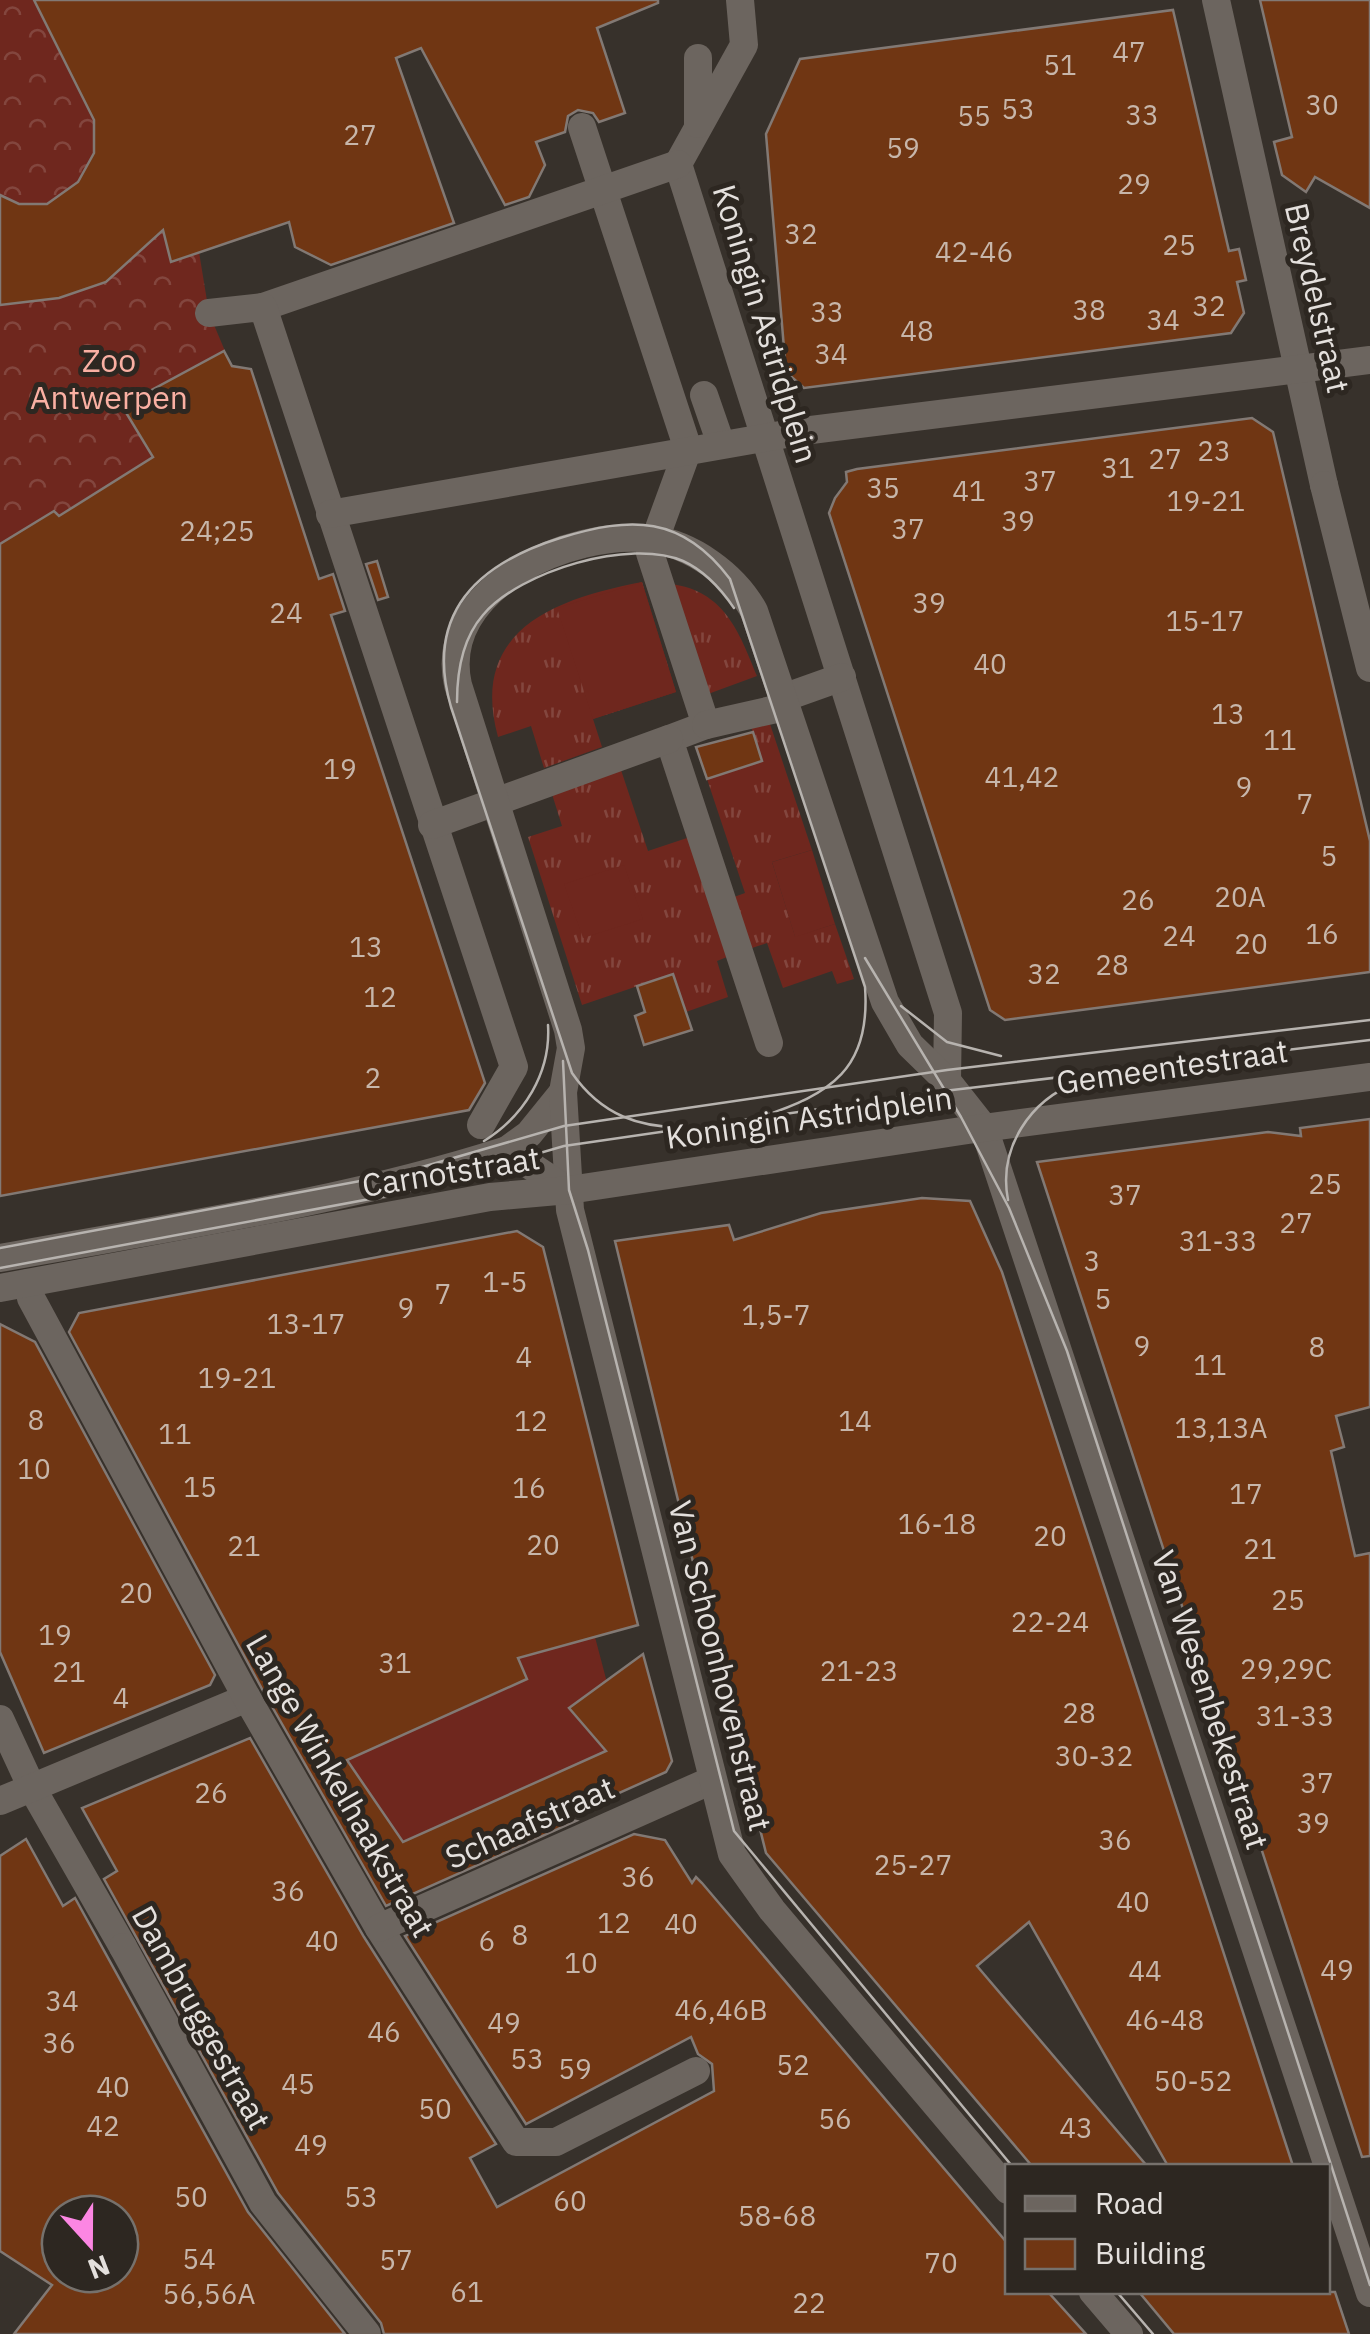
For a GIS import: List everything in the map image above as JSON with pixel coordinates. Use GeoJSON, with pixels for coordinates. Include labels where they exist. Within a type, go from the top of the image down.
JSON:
{"type":"FeatureCollection","features":[{"type":"Feature","properties":{"kind":"street","name":"Koningin Astridplein"},"geometry":{"type":"LineString","coordinates":[[209,313],[263,308],[678,164],[744,45],[740,0]]}},
{"type":"Feature","properties":{"kind":"street","name":"Breydelstraat"},"geometry":{"type":"LineString","coordinates":[[1216,0],[1296,367],[1370,668]]}},
{"type":"Feature","properties":{"kind":"street"},"geometry":{"type":"LineString","coordinates":[[698,58],[698,126]]}},
{"type":"Feature","properties":{"kind":"street"},"geometry":{"type":"LineString","coordinates":[[582,127],[688,449],[650,553],[706,726]]}},
{"type":"Feature","properties":{"kind":"street","name":"Koningin Astridplein"},"geometry":{"type":"LineString","coordinates":[[678,164],[948,1013],[947,1081]]}},
{"type":"Feature","properties":{"kind":"street"},"geometry":{"type":"LineString","coordinates":[[263,308],[514,1067],[481,1125]]}},
{"type":"Feature","properties":{"kind":"street"},"geometry":{"type":"LineString","coordinates":[[330,514],[802,431],[1370,360]]}},
{"type":"Feature","properties":{"kind":"street"},"geometry":{"type":"LineString","coordinates":[[704,395],[721,444]]}},
{"type":"Feature","properties":{"kind":"street","name":"Koningin Astridplein"},"geometry":{"type":"LineString","coordinates":[[652,539],[683,549],[741,588],[782,698],[872,971],[910,1046],[947,1081],[984,1128],[567,1190],[563,1092],[571,1048],[568,1030],[456,674],[456,642],[471,610],[486,593],[527,567],[603,540],[652,539]]}},
{"type":"Feature","properties":{"kind":"street"},"geometry":{"type":"LineString","coordinates":[[432,825],[706,726],[776,709],[782,698],[842,677]]}},
{"type":"Feature","properties":{"kind":"street"},"geometry":{"type":"LineString","coordinates":[[669,739],[769,1043]]}},
{"type":"Feature","properties":{"kind":"street","name":"Gemeentestraat"},"geometry":{"type":"LineString","coordinates":[[984,1128],[1370,1077]]}},
{"type":"Feature","properties":{"kind":"street"},"geometry":{"type":"LineString","coordinates":[[507,1150],[529,1134],[563,1092]]}},
{"type":"Feature","properties":{"kind":"street","name":"Van Wesenbekestraat"},"geometry":{"type":"LineString","coordinates":[[984,1128],[1327,2164]]}},
{"type":"Feature","properties":{"kind":"street","name":"Carnotstraat"},"geometry":{"type":"LineString","coordinates":[[0,1258],[361,1192],[425,1177],[507,1150],[567,1190]]}},
{"type":"Feature","properties":{"kind":"street","name":"Carnotstraat"},"geometry":{"type":"LineString","coordinates":[[14,1285],[490,1197],[567,1190]]}},
{"type":"Feature","properties":{"kind":"street","name":"Van Schoonhovenstraat"},"geometry":{"type":"LineString","coordinates":[[567,1190],[724,1834],[741,1871],[1005,2186]]}},
{"type":"Feature","properties":{"kind":"street","name":"Lange Winkelhaakstraat"},"geometry":{"type":"LineString","coordinates":[[14,1285],[31,1298],[246,1698],[379,1928],[516,2142],[556,2142],[696,2071]]}},
{"type":"Feature","properties":{"kind":"street"},"geometry":{"type":"LineString","coordinates":[[0,1801],[246,1698]]}},
{"type":"Feature","properties":{"kind":"street","name":"Dambruggestraat"},"geometry":{"type":"LineString","coordinates":[[0,1719],[32,1788],[262,2203],[367,2334]]}},
{"type":"Feature","properties":{"kind":"street","name":"Schaafstraat"},"geometry":{"type":"LineString","coordinates":[[379,1928],[710,1781]]}},
{"type":"Feature","properties":{"kind":"street","name":"Van Wesenbekestraat"},"geometry":{"type":"LineString","coordinates":[[1330,2173],[1370,2294]]}},
{"type":"Feature","properties":{"kind":"street"},"geometry":{"type":"LineString","coordinates":[[1095,2294],[1128,2334]]}},
{"type":"Feature","properties":{"kind":"green space","name":"Zoo Antwerpen"},"geometry":{"type":"Polygon","coordinates":[[[0,0],[119,0],[199,252],[209,313],[225,351],[219,354],[230,376],[241,368],[252,371],[0,687],[0,0]]]}},
{"type":"Feature","properties":{"kind":"green space"},"geometry":{"type":"Polygon","coordinates":[[[642,582],[676,692],[593,719],[602,747],[544,768],[531,726],[498,737],[492,701],[496,670],[507,646],[526,626],[550,611],[578,598],[642,582]]]}},
{"type":"Feature","properties":{"kind":"green space"},"geometry":{"type":"Polygon","coordinates":[[[642,582],[676,692],[593,719],[557,608],[642,582]]]}},
{"type":"Feature","properties":{"kind":"green space"},"geometry":{"type":"Polygon","coordinates":[[[671,584],[689,588],[717,604],[736,629],[757,676],[708,694],[671,584]]]}},
{"type":"Feature","properties":{"kind":"green space"},"geometry":{"type":"Polygon","coordinates":[[[769,721],[812,850],[772,862],[795,936],[835,924],[854,979],[837,984],[832,971],[783,988],[767,943],[752,948],[734,897],[745,893],[707,779],[762,761],[751,727],[769,721]]]}},
{"type":"Feature","properties":{"kind":"green space"},"geometry":{"type":"Polygon","coordinates":[[[621,770],[648,851],[693,836],[732,955],[717,961],[728,997],[686,1012],[673,974],[582,1005],[528,837],[562,826],[552,794],[621,770]]]}},
{"type":"Feature","properties":{"kind":"green space"},"geometry":{"type":"Polygon","coordinates":[[[812,850],[835,924],[795,937],[772,862],[812,850]]]}},
{"type":"Feature","properties":{"kind":"green space"},"geometry":{"type":"Polygon","coordinates":[[[624,865],[643,919],[583,938],[564,884],[624,865]]]}},
{"type":"Feature","properties":{"kind":"green space"},"geometry":{"type":"Polygon","coordinates":[[[595,1637],[623,1743],[401,1843],[346,1761],[527,1679],[518,1658],[595,1637]]]}},
{"type":"Feature","properties":{"kind":"building"},"geometry":{"type":"Polygon","coordinates":[[[34,0],[658,3],[597,28],[625,113],[599,122],[593,113],[578,110],[568,116],[565,132],[536,142],[545,165],[529,197],[505,205],[421,48],[396,58],[454,223],[331,265],[295,247],[289,222],[171,262],[163,230],[106,282],[59,298],[0,305],[0,195],[19,204],[47,204],[78,182],[94,153],[94,120],[34,0]]]}},
{"type":"Feature","properties":{"kind":"building"},"geometry":{"type":"Polygon","coordinates":[[[1260,0],[1370,0],[1370,208],[1315,177],[1306,192],[1282,175],[1274,142],[1292,137],[1260,0]]]}},
{"type":"Feature","properties":{"kind":"building"},"geometry":{"type":"Polygon","coordinates":[[[1173,10],[1229,251],[1239,249],[1246,280],[1237,282],[1244,313],[1231,333],[804,388],[786,372],[766,134],[800,59],[1173,10]]]}},
{"type":"Feature","properties":{"kind":"building"},"geometry":{"type":"Polygon","coordinates":[[[224,351],[232,366],[251,369],[319,579],[333,574],[345,611],[331,615],[485,1083],[469,1110],[0,1196],[0,544],[54,511],[59,516],[153,457],[122,406],[224,351]]]}},
{"type":"Feature","properties":{"kind":"building"},"geometry":{"type":"Polygon","coordinates":[[[1252,418],[1273,432],[1370,841],[1370,972],[1005,1020],[990,1010],[829,513],[835,498],[847,482],[846,472],[857,469],[1252,418]]]}},
{"type":"Feature","properties":{"kind":"building"},"geometry":{"type":"Polygon","coordinates":[[[377,561],[388,597],[378,600],[366,564],[377,561]]]}},
{"type":"Feature","properties":{"kind":"building"},"geometry":{"type":"Polygon","coordinates":[[[753,732],[762,761],[707,779],[696,747],[753,732]]]}},
{"type":"Feature","properties":{"kind":"building"},"geometry":{"type":"Polygon","coordinates":[[[673,974],[692,1030],[644,1045],[635,1016],[645,1012],[637,986],[673,974]]]}},
{"type":"Feature","properties":{"kind":"building"},"geometry":{"type":"Polygon","coordinates":[[[1370,1119],[1370,1407],[1336,1416],[1344,1447],[1331,1451],[1355,1556],[1370,1553],[1370,2156],[1362,2157],[1037,1162],[1268,1132],[1301,1136],[1300,1128],[1370,1119]]]}},
{"type":"Feature","properties":{"kind":"building"},"geometry":{"type":"Polygon","coordinates":[[[922,1198],[970,1201],[1002,1272],[1292,2164],[1167,2164],[1029,1922],[977,1966],[1145,2164],[1030,2164],[766,1853],[705,1609],[711,1605],[704,1607],[615,1241],[729,1225],[734,1240],[821,1213],[922,1198]]]}},
{"type":"Feature","properties":{"kind":"building"},"geometry":{"type":"Polygon","coordinates":[[[517,1231],[543,1247],[638,1625],[518,1658],[527,1679],[347,1760],[403,1842],[606,1751],[569,1708],[643,1654],[672,1761],[666,1772],[563,1818],[576,1821],[386,1906],[262,1689],[69,1332],[79,1313],[517,1231]]]}},
{"type":"Feature","properties":{"kind":"building"},"geometry":{"type":"Polygon","coordinates":[[[0,1324],[35,1342],[215,1675],[210,1685],[44,1753],[0,1652],[0,1324]]]}},
{"type":"Feature","properties":{"kind":"building"},"geometry":{"type":"Polygon","coordinates":[[[250,1738],[364,1937],[496,2144],[470,2158],[497,2207],[714,2091],[712,2064],[698,2054],[691,2037],[526,2124],[405,1936],[634,1834],[665,1840],[692,1883],[696,1877],[702,1883],[1005,2240],[1005,2294],[1050,2294],[1086,2334],[384,2334],[381,2323],[278,2193],[104,1879],[117,1871],[82,1808],[250,1738]]]}},
{"type":"Feature","properties":{"kind":"building"},"geometry":{"type":"Polygon","coordinates":[[[26,1839],[63,1906],[75,1898],[248,2212],[345,2334],[14,2334],[45,2294],[140,2294],[140,2194],[40,2194],[40,2277],[0,2251],[0,1856],[26,1839]]]}},
{"type":"Feature","properties":{"kind":"building"},"geometry":{"type":"Polygon","coordinates":[[[1335,2292],[1349,2334],[1174,2334],[1141,2294],[1335,2292]]]}},
{"type":"Feature","properties":{"kind":"tram line"},"geometry":{"type":"LineString","coordinates":[[689,1127],[654,1125],[623,1116],[596,1099],[572,1073],[451,707],[445,674],[445,645],[452,620],[464,597],[482,578],[530,549],[610,526],[654,526],[674,532],[693,542],[730,579],[865,987],[861,1039],[841,1074],[807,1099],[760,1117]]}},
{"type":"Feature","properties":{"kind":"tram line"},"geometry":{"type":"LineString","coordinates":[[457,702],[462,656],[483,615],[522,585],[577,563],[635,554],[683,561],[718,587],[734,608]]}},
{"type":"Feature","properties":{"kind":"tram line"},"geometry":{"type":"LineString","coordinates":[[865,958],[961,1117],[1009,1208],[1067,1351],[1370,2285]]}},
{"type":"Feature","properties":{"kind":"tram line"},"geometry":{"type":"LineString","coordinates":[[901,1006],[947,1042],[1001,1056]]}},
{"type":"Feature","properties":{"kind":"tram line"},"geometry":{"type":"LineString","coordinates":[[0,1248],[398,1174],[564,1126],[947,1070],[1370,1020]]}},
{"type":"Feature","properties":{"kind":"tram line"},"geometry":{"type":"LineString","coordinates":[[484,1141],[511,1119],[532,1092],[545,1060],[548,1025]]}},
{"type":"Feature","properties":{"kind":"tram line"},"geometry":{"type":"LineString","coordinates":[[0,1268],[402,1193],[564,1146],[944,1091],[1370,1040]]}},
{"type":"Feature","properties":{"kind":"tram line"},"geometry":{"type":"LineString","coordinates":[[563,1061],[569,1190],[588,1250],[734,1831],[1010,2164]]}},
{"type":"Feature","properties":{"kind":"tram line"},"geometry":{"type":"LineString","coordinates":[[1008,1200],[1008,1162],[1021,1128],[1045,1101],[1078,1082]]}},
{"type":"Feature","properties":{"kind":"tram line"},"geometry":{"type":"LineString","coordinates":[[1119,2294],[1153,2334]]}}]}
